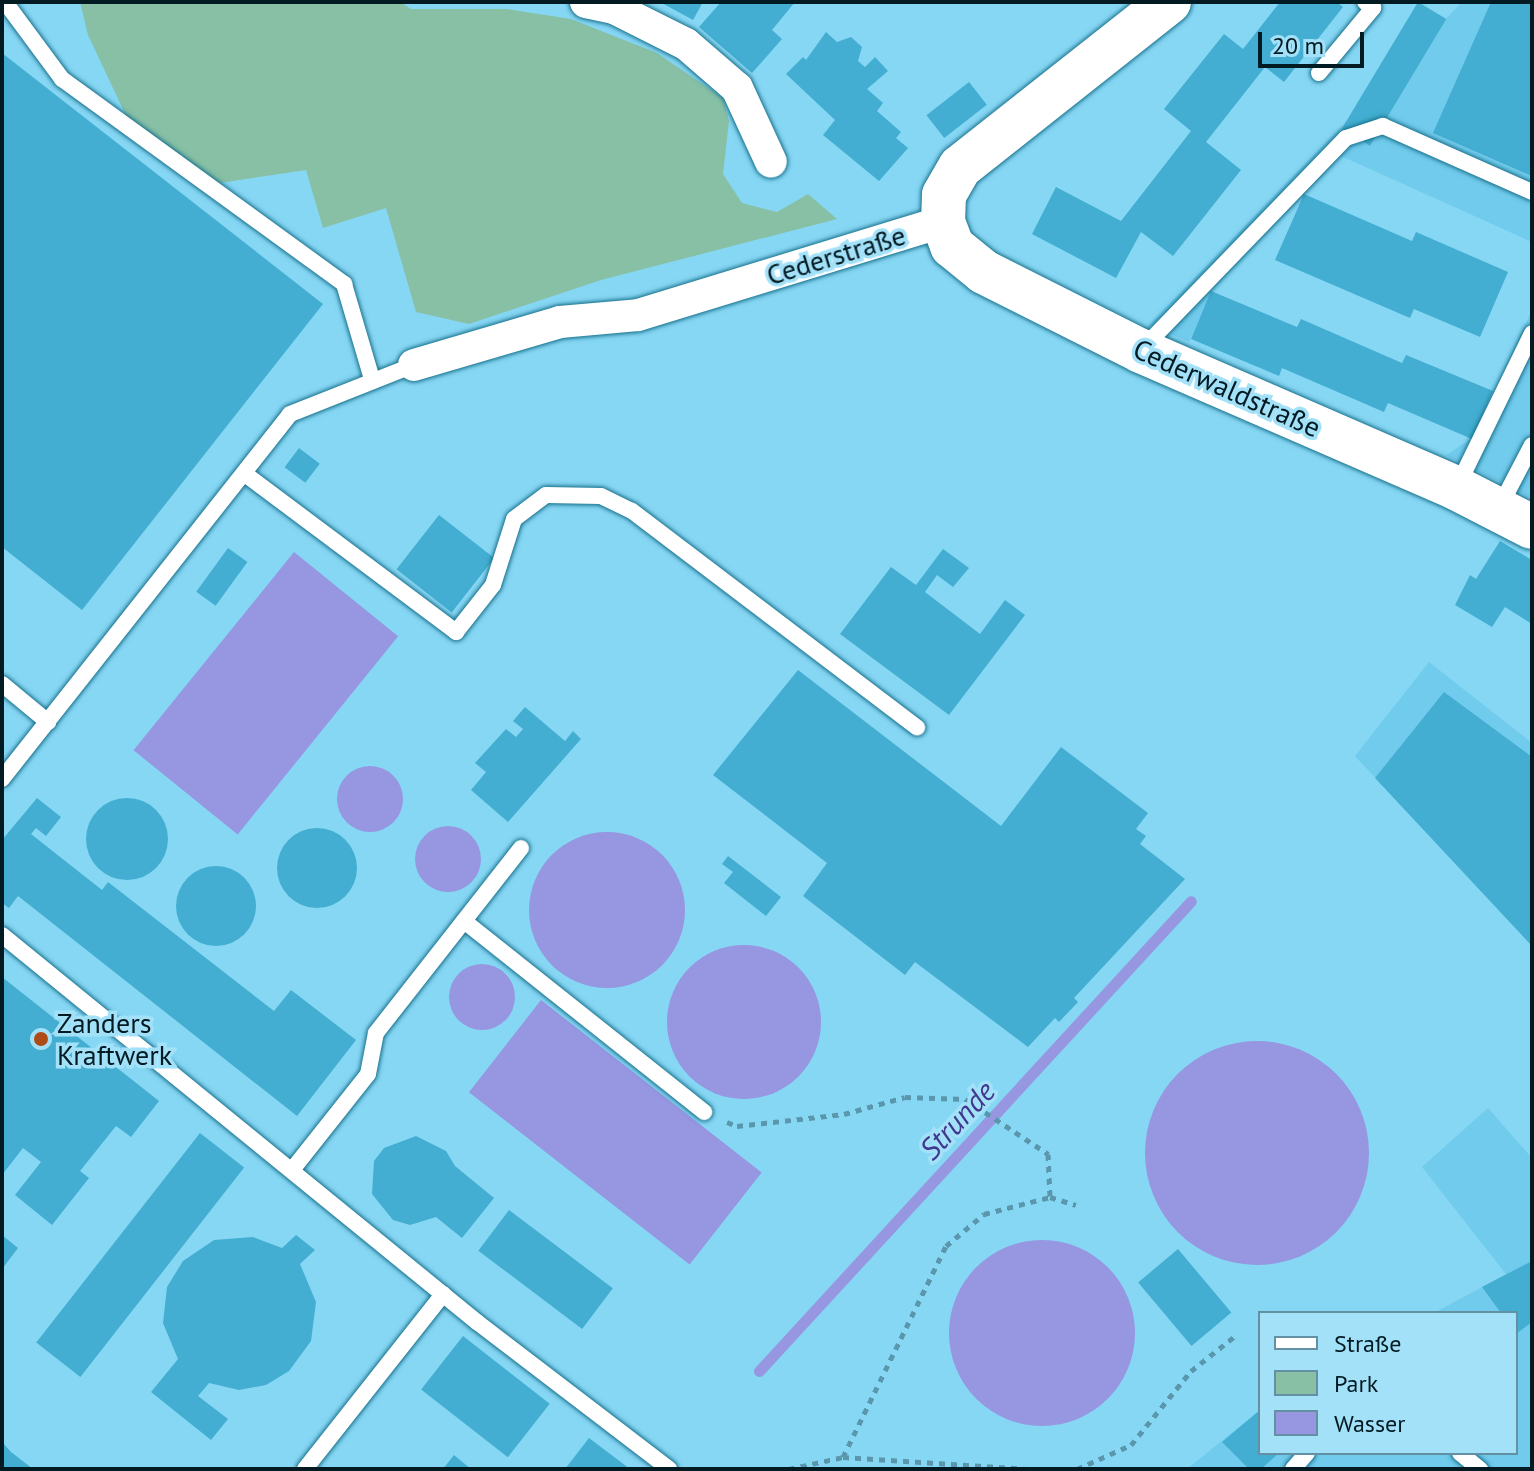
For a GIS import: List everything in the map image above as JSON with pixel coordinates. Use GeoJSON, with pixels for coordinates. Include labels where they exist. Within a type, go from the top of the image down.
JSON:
{"type":"FeatureCollection","features":[{"type":"Feature","properties":{"kind":"street"},"geometry":{"type":"LineString","coordinates":[[586,2],[614,8],[686,44],[737,88],[771,162]]}},
{"type":"Feature","properties":{"kind":"street","name":"Cederstraße"},"geometry":{"type":"LineString","coordinates":[[414,365],[560,322],[638,315],[943,222],[944,195],[960,167],[1169,2]]}},
{"type":"Feature","properties":{"kind":"street","name":"Cederwaldstraße"},"geometry":{"type":"LineString","coordinates":[[943,222],[952,246],[984,272],[1141,351],[1456,488],[1515,518]]}},
{"type":"Feature","properties":{"kind":"lane"},"geometry":{"type":"LineString","coordinates":[[5,2],[62,79],[169,161],[344,284],[372,379]]}},
{"type":"Feature","properties":{"kind":"lane"},"geometry":{"type":"LineString","coordinates":[[1319,73],[1373,8],[1365,2]]}},
{"type":"Feature","properties":{"kind":"lane"},"geometry":{"type":"LineString","coordinates":[[1141,351],[1346,138],[1383,126],[1532,192]]}},
{"type":"Feature","properties":{"kind":"lane"},"geometry":{"type":"LineString","coordinates":[[1456,488],[1532,333]]}},
{"type":"Feature","properties":{"kind":"lane"},"geometry":{"type":"LineString","coordinates":[[2,779],[290,414],[372,379],[414,365]]}},
{"type":"Feature","properties":{"kind":"lane"},"geometry":{"type":"LineString","coordinates":[[1515,518],[1532,445]]}},
{"type":"Feature","properties":{"kind":"lane"},"geometry":{"type":"LineString","coordinates":[[245,474],[456,632],[493,585],[514,519],[546,495],[601,496],[632,511],[917,727]]}},
{"type":"Feature","properties":{"kind":"lane"},"geometry":{"type":"LineString","coordinates":[[2,684],[48,722]]}},
{"type":"Feature","properties":{"kind":"lane"},"geometry":{"type":"LineString","coordinates":[[292,1170],[368,1074],[376,1033],[521,848]]}},
{"type":"Feature","properties":{"kind":"lane"},"geometry":{"type":"LineString","coordinates":[[464,921],[704,1112]]}},
{"type":"Feature","properties":{"kind":"lane"},"geometry":{"type":"LineString","coordinates":[[2,935],[443,1294],[669,1469]]}},
{"type":"Feature","properties":{"kind":"lane"},"geometry":{"type":"LineString","coordinates":[[305,1469],[443,1294]]}},
{"type":"Feature","properties":{"kind":"lane"},"geometry":{"type":"LineString","coordinates":[[1462,1455],[1480,1469]]}},
{"type":"Feature","properties":{"kind":"path"},"geometry":{"type":"LineString","coordinates":[[704,1112],[737,1126],[844,1114],[905,1097],[974,1102],[1048,1154],[1050,1197]]}},
{"type":"Feature","properties":{"kind":"path"},"geometry":{"type":"LineString","coordinates":[[843,1457],[946,1246],[984,1214],[1050,1197],[1076,1205]]}},
{"type":"Feature","properties":{"kind":"path"},"geometry":{"type":"LineString","coordinates":[[1077,1469],[1131,1445],[1191,1371],[1235,1336]]}},
{"type":"Feature","properties":{"kind":"path"},"geometry":{"type":"LineString","coordinates":[[789,1469],[843,1457],[1031,1469]]}},
{"type":"Feature","properties":{"kind":"shaded area"},"geometry":{"type":"Polygon","coordinates":[[[1462,2],[1532,6],[1532,242],[1341,156],[1212,290],[1189,342],[1149,325],[1462,2]]]}},
{"type":"Feature","properties":{"kind":"shaded area"},"geometry":{"type":"Polygon","coordinates":[[[1532,310],[1532,498],[1446,455],[1472,438],[1532,310]]]}},
{"type":"Feature","properties":{"kind":"shaded area"},"geometry":{"type":"Polygon","coordinates":[[[1429,662],[1532,743],[1532,946],[1355,756],[1429,662]]]}},
{"type":"Feature","properties":{"kind":"shaded area"},"geometry":{"type":"Polygon","coordinates":[[[1488,1108],[1532,1158],[1532,1469],[1187,1469],[1258,1412],[1258,1455],[1518,1455],[1518,1311],[1438,1311],[1506,1274],[1422,1167],[1488,1108]]]}},
{"type":"Feature","properties":{"kind":"green space"},"geometry":{"type":"Polygon","coordinates":[[[80,2],[400,2],[411,9],[507,9],[571,19],[657,53],[723,98],[729,121],[723,174],[742,203],[777,212],[808,194],[837,219],[601,280],[469,324],[416,312],[386,208],[323,228],[306,170],[213,184],[129,122],[88,35],[80,2]]]}},
{"type":"Feature","properties":{"kind":"water"},"geometry":{"type":"Polygon","coordinates":[[[294,552],[398,636],[238,835],[134,750],[294,552]]]}},
{"type":"Feature","properties":{"kind":"water"},"geometry":{"type":"Polygon","coordinates":[[[370,766],[393,776],[403,799],[393,822],[370,832],[347,822],[337,799],[347,776],[370,766]]]}},
{"type":"Feature","properties":{"kind":"water"},"geometry":{"type":"Polygon","coordinates":[[[448,826],[471,836],[481,859],[471,882],[448,892],[425,882],[415,859],[425,836],[448,826]]]}},
{"type":"Feature","properties":{"kind":"water"},"geometry":{"type":"Polygon","coordinates":[[[607,832],[637,838],[662,855],[679,880],[685,910],[679,940],[662,965],[637,982],[607,988],[577,982],[552,965],[535,940],[529,910],[535,880],[552,855],[577,838],[607,832]]]}},
{"type":"Feature","properties":{"kind":"water"},"geometry":{"type":"Polygon","coordinates":[[[744,945],[774,951],[799,967],[815,992],[821,1022],[815,1052],[799,1077],[774,1093],[744,1099],[714,1093],[689,1077],[673,1052],[667,1022],[673,992],[689,967],[714,951],[744,945]]]}},
{"type":"Feature","properties":{"kind":"water"},"geometry":{"type":"Polygon","coordinates":[[[482,964],[505,974],[515,997],[505,1020],[482,1030],[459,1020],[449,997],[459,974],[482,964]]]}},
{"type":"Feature","properties":{"kind":"water"},"geometry":{"type":"Polygon","coordinates":[[[541,1000],[762,1172],[690,1265],[469,1092],[541,1000]]]}},
{"type":"Feature","properties":{"kind":"water"},"geometry":{"type":"Polygon","coordinates":[[[1257,1041],[1279,1043],[1300,1050],[1336,1074],[1360,1110],[1367,1131],[1367,1175],[1360,1196],[1336,1232],[1300,1256],[1279,1263],[1257,1265],[1235,1263],[1214,1256],[1178,1232],[1154,1196],[1147,1175],[1145,1153],[1147,1131],[1154,1110],[1178,1074],[1214,1050],[1235,1043],[1257,1041]]]}},
{"type":"Feature","properties":{"kind":"water"},"geometry":{"type":"Polygon","coordinates":[[[1042,1240],[1060,1241],[1078,1247],[1108,1267],[1128,1297],[1134,1315],[1134,1351],[1128,1369],[1108,1399],[1078,1419],[1060,1425],[1042,1426],[1024,1425],[1006,1419],[976,1399],[956,1369],[950,1351],[949,1333],[950,1315],[956,1297],[976,1267],[1006,1247],[1024,1241],[1042,1240]]]}},
{"type":"Feature","properties":{"kind":"building"},"geometry":{"type":"Polygon","coordinates":[[[660,2],[703,2],[693,20],[660,2]]]}},
{"type":"Feature","properties":{"kind":"building"},"geometry":{"type":"Polygon","coordinates":[[[721,2],[795,2],[772,30],[782,39],[752,73],[699,27],[721,2]]]}},
{"type":"Feature","properties":{"kind":"building"},"geometry":{"type":"Polygon","coordinates":[[[1280,2],[1337,2],[1343,7],[1284,82],[1265,67],[1206,142],[1241,170],[1173,256],[1141,232],[1116,278],[1032,234],[1056,187],[1121,221],[1191,131],[1164,109],[1224,34],[1243,49],[1280,2]]]}},
{"type":"Feature","properties":{"kind":"building"},"geometry":{"type":"Polygon","coordinates":[[[1418,2],[1446,19],[1370,146],[1342,129],[1418,2]]]}},
{"type":"Feature","properties":{"kind":"building"},"geometry":{"type":"Polygon","coordinates":[[[1491,2],[1532,2],[1532,176],[1433,133],[1491,2]]]}},
{"type":"Feature","properties":{"kind":"building"},"geometry":{"type":"Polygon","coordinates":[[[826,32],[837,42],[851,37],[862,47],[858,61],[865,67],[875,57],[888,71],[867,89],[883,103],[877,111],[901,132],[896,138],[908,148],[879,181],[823,135],[835,120],[786,74],[803,57],[806,60],[826,32]]]}},
{"type":"Feature","properties":{"kind":"building"},"geometry":{"type":"Polygon","coordinates":[[[2,53],[323,304],[82,610],[2,547],[2,53]]]}},
{"type":"Feature","properties":{"kind":"building"},"geometry":{"type":"Polygon","coordinates":[[[969,82],[987,105],[944,138],[926,115],[969,82]]]}},
{"type":"Feature","properties":{"kind":"building"},"geometry":{"type":"Polygon","coordinates":[[[1304,194],[1412,241],[1416,232],[1508,272],[1480,337],[1414,309],[1410,318],[1275,260],[1304,194]]]}},
{"type":"Feature","properties":{"kind":"building"},"geometry":{"type":"Polygon","coordinates":[[[1211,291],[1297,327],[1301,319],[1402,363],[1406,355],[1493,391],[1472,439],[1388,403],[1384,412],[1282,368],[1279,376],[1191,339],[1211,291]]]}},
{"type":"Feature","properties":{"kind":"building"},"geometry":{"type":"Polygon","coordinates":[[[299,448],[320,464],[305,483],[285,467],[299,448]]]}},
{"type":"Feature","properties":{"kind":"building"},"geometry":{"type":"Polygon","coordinates":[[[439,515],[494,558],[452,612],[397,569],[439,515]]]}},
{"type":"Feature","properties":{"kind":"building"},"geometry":{"type":"Polygon","coordinates":[[[1500,541],[1532,560],[1532,624],[1505,607],[1492,627],[1455,605],[1470,575],[1476,579],[1500,541]]]}},
{"type":"Feature","properties":{"kind":"building"},"geometry":{"type":"Polygon","coordinates":[[[228,548],[247,562],[216,606],[196,592],[228,548]]]}},
{"type":"Feature","properties":{"kind":"building"},"geometry":{"type":"Polygon","coordinates":[[[943,549],[969,568],[953,587],[937,575],[925,592],[980,634],[1005,600],[1025,615],[949,715],[840,634],[891,567],[916,585],[943,549]]]}},
{"type":"Feature","properties":{"kind":"building"},"geometry":{"type":"Polygon","coordinates":[[[798,670],[1001,826],[1061,747],[1148,813],[1136,829],[1146,836],[1140,844],[1185,879],[1074,998],[1078,1002],[1059,1022],[1055,1018],[1028,1047],[915,962],[905,975],[803,896],[827,863],[713,775],[798,670]]]}},
{"type":"Feature","properties":{"kind":"building"},"geometry":{"type":"Polygon","coordinates":[[[1444,692],[1532,757],[1532,946],[1375,778],[1444,692]]]}},
{"type":"Feature","properties":{"kind":"building"},"geometry":{"type":"Polygon","coordinates":[[[525,707],[565,741],[573,731],[581,739],[508,822],[471,790],[486,772],[475,763],[506,729],[516,737],[523,729],[513,721],[525,707]]]}},
{"type":"Feature","properties":{"kind":"building"},"geometry":{"type":"Polygon","coordinates":[[[37,798],[61,817],[46,836],[36,828],[31,834],[102,890],[108,882],[274,1011],[291,990],[356,1040],[297,1116],[18,896],[9,908],[2,903],[2,840],[37,798]]]}},
{"type":"Feature","properties":{"kind":"building"},"geometry":{"type":"Polygon","coordinates":[[[119,798],[135,798],[150,805],[161,816],[168,839],[165,855],[156,868],[135,880],[119,880],[104,873],[93,862],[86,847],[86,831],[93,816],[104,805],[119,798]]]}},
{"type":"Feature","properties":{"kind":"building"},"geometry":{"type":"Polygon","coordinates":[[[309,828],[325,828],[346,839],[357,860],[357,876],[346,897],[325,908],[309,908],[295,902],[283,890],[277,876],[277,860],[283,846],[295,834],[309,828]]]}},
{"type":"Feature","properties":{"kind":"building"},"geometry":{"type":"Polygon","coordinates":[[[728,856],[781,897],[766,916],[724,883],[733,872],[722,864],[728,856]]]}},
{"type":"Feature","properties":{"kind":"building"},"geometry":{"type":"Polygon","coordinates":[[[208,866],[224,866],[245,877],[256,898],[256,914],[245,935],[224,946],[208,946],[194,940],[182,928],[176,914],[176,898],[182,884],[194,872],[208,866]]]}},
{"type":"Feature","properties":{"kind":"building","name":"Zanders Kraftwerk"},"geometry":{"type":"Polygon","coordinates":[[[2,977],[159,1101],[131,1137],[116,1126],[80,1171],[89,1178],[52,1225],[15,1195],[41,1162],[23,1148],[2,1175],[2,977]]]}},
{"type":"Feature","properties":{"kind":"building"},"geometry":{"type":"Polygon","coordinates":[[[200,1133],[244,1167],[80,1377],[36,1343],[200,1133]]]}},
{"type":"Feature","properties":{"kind":"building"},"geometry":{"type":"Polygon","coordinates":[[[416,1136],[446,1151],[455,1166],[494,1198],[462,1238],[436,1217],[410,1225],[393,1220],[372,1194],[374,1161],[384,1148],[416,1136]]]}},
{"type":"Feature","properties":{"kind":"building"},"geometry":{"type":"Polygon","coordinates":[[[509,1210],[613,1288],[582,1329],[478,1251],[509,1210]]]}},
{"type":"Feature","properties":{"kind":"building"},"geometry":{"type":"Polygon","coordinates":[[[2,1235],[18,1248],[2,1269],[2,1235]]]}},
{"type":"Feature","properties":{"kind":"building"},"geometry":{"type":"Polygon","coordinates":[[[296,1235],[315,1250],[300,1264],[316,1302],[311,1341],[289,1371],[266,1385],[239,1390],[209,1383],[198,1396],[228,1419],[211,1440],[151,1392],[178,1359],[163,1323],[167,1287],[183,1261],[214,1240],[253,1237],[282,1248],[296,1235]]]}},
{"type":"Feature","properties":{"kind":"building"},"geometry":{"type":"Polygon","coordinates":[[[1178,1249],[1231,1313],[1192,1346],[1138,1282],[1178,1249]]]}},
{"type":"Feature","properties":{"kind":"building"},"geometry":{"type":"Polygon","coordinates":[[[1532,1261],[1532,1322],[1518,1332],[1518,1311],[1500,1311],[1482,1287],[1532,1261]]]}},
{"type":"Feature","properties":{"kind":"building"},"geometry":{"type":"Polygon","coordinates":[[[463,1336],[550,1404],[508,1457],[421,1390],[463,1336]]]}},
{"type":"Feature","properties":{"kind":"building"},"geometry":{"type":"Polygon","coordinates":[[[1258,1412],[1258,1455],[1277,1455],[1261,1469],[1249,1469],[1222,1442],[1258,1412]]]}},
{"type":"Feature","properties":{"kind":"building"},"geometry":{"type":"Polygon","coordinates":[[[589,1438],[630,1469],[565,1469],[589,1438]]]}},
{"type":"Feature","properties":{"kind":"building"},"geometry":{"type":"Polygon","coordinates":[[[2,1442],[11,1452],[33,1469],[2,1469],[2,1442]]]}},
{"type":"Feature","properties":{"kind":"building"},"geometry":{"type":"Polygon","coordinates":[[[454,1455],[471,1469],[443,1469],[454,1455]]]}},
{"type":"Feature","properties":{"kind":"waterway","name":"Strunde"},"geometry":{"type":"LineString","coordinates":[[759,1371],[1191,901]]}},
{"type":"Feature","properties":{"kind":"place","name":"Zanders Kraftwerk"},"geometry":{"type":"Point","coordinates":[41,1039]}}]}
